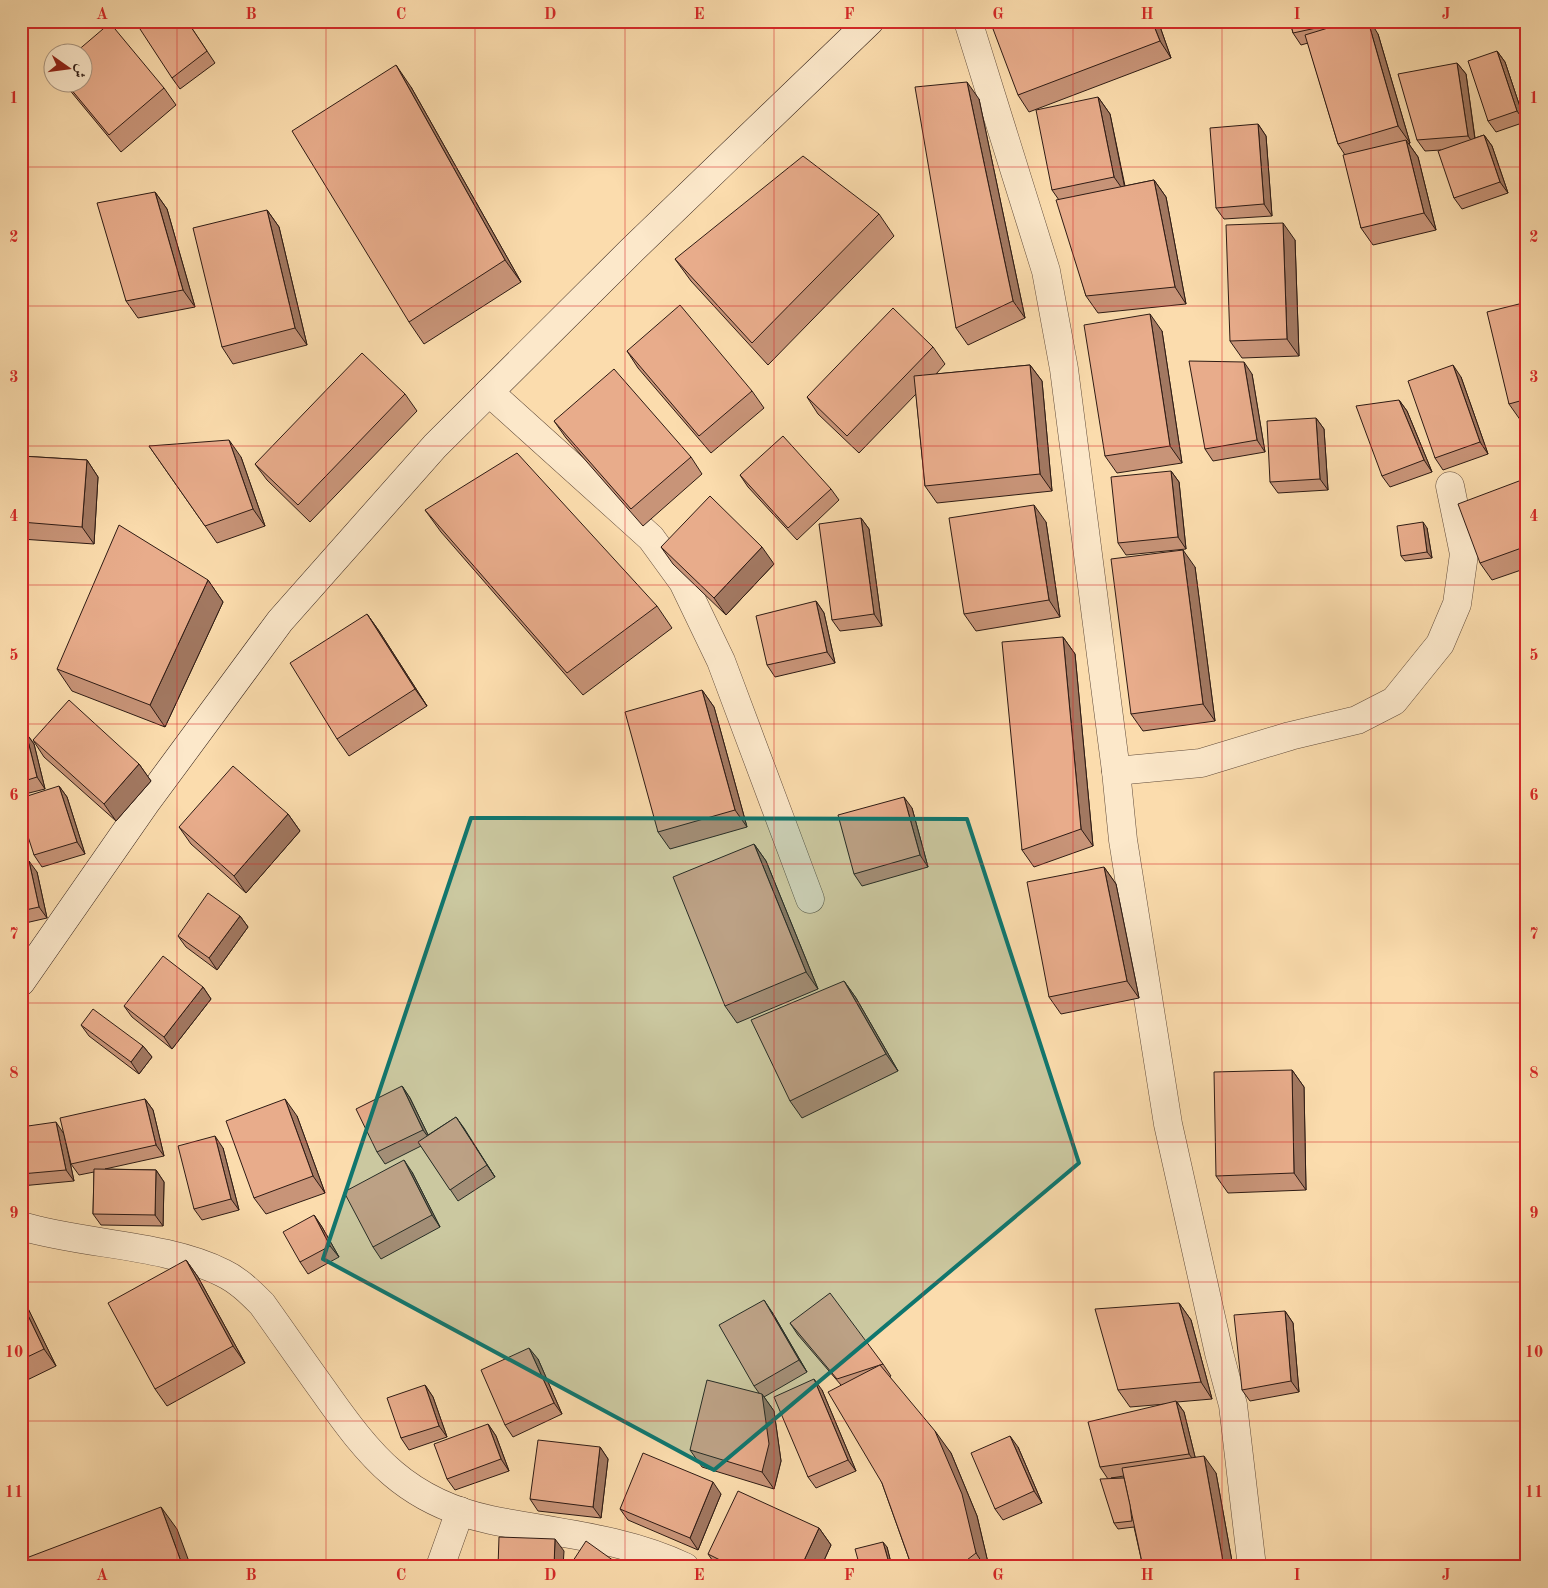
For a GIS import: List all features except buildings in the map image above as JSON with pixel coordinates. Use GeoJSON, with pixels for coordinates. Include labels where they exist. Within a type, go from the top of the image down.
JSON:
{"type":"FeatureCollection","features":[{"type":"Feature","properties":{"kind":"street"},"geometry":{"type":"LineString","coordinates":[[23,977],[145,804],[280,621],[434,446],[639,243],[870,21]]}},
{"type":"Feature","properties":{"kind":"street"},"geometry":{"type":"LineString","coordinates":[[968,21],[1046,272],[1064,369],[1116,771],[1123,840],[1168,1124],[1219,1354],[1233,1405],[1252,1567]]}},
{"type":"Feature","properties":{"kind":"street"},"geometry":{"type":"LineString","coordinates":[[489,392],[651,538],[683,582],[721,661],[810,899]]}},
{"type":"Feature","properties":{"kind":"street"},"geometry":{"type":"LineString","coordinates":[[1116,771],[1201,763],[1290,736],[1357,720],[1394,701],[1440,644],[1457,604],[1464,554],[1450,486]]}},
{"type":"Feature","properties":{"kind":"street"},"geometry":{"type":"LineString","coordinates":[[21,1226],[179,1258],[224,1273],[245,1287],[262,1304],[354,1435],[376,1460],[397,1479],[430,1499],[460,1511],[489,1519],[622,1544],[662,1556],[685,1567]]}},
{"type":"Feature","properties":{"kind":"street"},"geometry":{"type":"LineString","coordinates":[[440,1567],[460,1511]]}},
{"type":"Feature","properties":{"kind":"highlighted area"},"geometry":{"type":"Polygon","coordinates":[[[471,818],[967,819],[1079,1163],[714,1470],[323,1259],[471,818]]]}}]}
